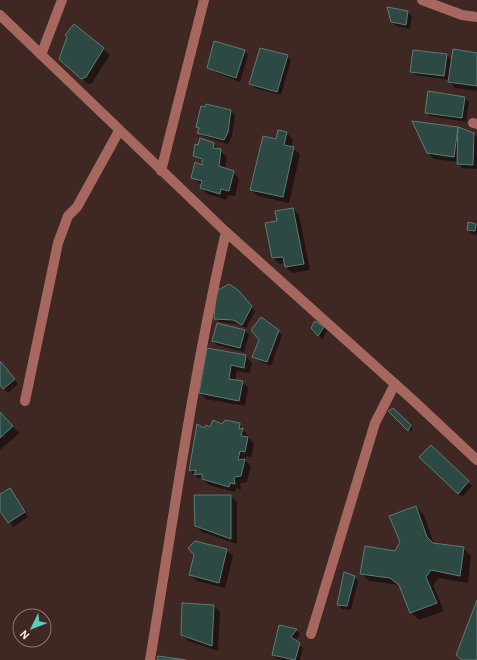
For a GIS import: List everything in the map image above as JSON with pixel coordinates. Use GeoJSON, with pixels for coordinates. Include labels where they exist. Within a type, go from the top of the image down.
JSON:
{"type":"FeatureCollection","features":[{"type":"Feature","properties":{"kind":"street"},"geometry":{"type":"LineString","coordinates":[[41,54],[62,0]]}},
{"type":"Feature","properties":{"kind":"street"},"geometry":{"type":"LineString","coordinates":[[161,171],[204,0]]}},
{"type":"Feature","properties":{"kind":"street"},"geometry":{"type":"LineString","coordinates":[[422,0],[462,15],[477,17]]}},
{"type":"Feature","properties":{"kind":"street"},"geometry":{"type":"LineString","coordinates":[[0,15],[119,131],[226,232],[477,460]]}},
{"type":"Feature","properties":{"kind":"street"},"geometry":{"type":"LineString","coordinates":[[25,401],[60,236],[68,216],[77,207],[119,131]]}},
{"type":"Feature","properties":{"kind":"street"},"geometry":{"type":"LineString","coordinates":[[150,660],[190,404],[208,308],[226,232]]}},
{"type":"Feature","properties":{"kind":"street"},"geometry":{"type":"LineString","coordinates":[[311,634],[375,423],[395,384]]}},
{"type":"Feature","properties":{"kind":"building"},"geometry":{"type":"Polygon","coordinates":[[[387,7],[408,11],[406,25],[391,22],[387,7]]]}},
{"type":"Feature","properties":{"kind":"building"},"geometry":{"type":"Polygon","coordinates":[[[74,24],[104,48],[86,77],[81,79],[59,59],[67,37],[65,35],[74,24]]]}},
{"type":"Feature","properties":{"kind":"building"},"geometry":{"type":"Polygon","coordinates":[[[214,41],[245,50],[236,78],[207,68],[214,41]]]}},
{"type":"Feature","properties":{"kind":"building"},"geometry":{"type":"Polygon","coordinates":[[[260,48],[288,55],[277,92],[249,84],[260,48]]]}},
{"type":"Feature","properties":{"kind":"building"},"geometry":{"type":"Polygon","coordinates":[[[453,49],[477,53],[477,86],[448,82],[453,49]]]}},
{"type":"Feature","properties":{"kind":"building"},"geometry":{"type":"Polygon","coordinates":[[[413,50],[447,54],[444,76],[410,72],[413,50]]]}},
{"type":"Feature","properties":{"kind":"building"},"geometry":{"type":"Polygon","coordinates":[[[428,91],[465,97],[462,118],[425,113],[428,91]]]}},
{"type":"Feature","properties":{"kind":"building"},"geometry":{"type":"Polygon","coordinates":[[[206,104],[231,110],[228,132],[224,140],[197,133],[199,128],[196,127],[201,106],[205,107],[206,104]]]}},
{"type":"Feature","properties":{"kind":"building"},"geometry":{"type":"Polygon","coordinates":[[[412,121],[458,127],[454,157],[427,153],[412,121]]]}},
{"type":"Feature","properties":{"kind":"building"},"geometry":{"type":"Polygon","coordinates":[[[458,127],[474,133],[473,165],[457,164],[458,127]]]}},
{"type":"Feature","properties":{"kind":"building"},"geometry":{"type":"Polygon","coordinates":[[[278,130],[287,132],[284,145],[294,147],[283,197],[250,190],[263,136],[276,139],[278,130]]]}},
{"type":"Feature","properties":{"kind":"building"},"geometry":{"type":"Polygon","coordinates":[[[200,138],[214,143],[213,148],[221,149],[219,166],[234,171],[229,191],[221,189],[220,194],[200,188],[202,181],[191,178],[195,162],[202,165],[202,159],[193,156],[195,144],[198,145],[200,138]]]}},
{"type":"Feature","properties":{"kind":"building"},"geometry":{"type":"Polygon","coordinates":[[[293,208],[304,264],[285,267],[283,257],[272,258],[265,223],[277,221],[275,211],[293,208]]]}},
{"type":"Feature","properties":{"kind":"building"},"geometry":{"type":"Polygon","coordinates":[[[468,222],[476,224],[475,231],[467,230],[468,222]]]}},
{"type":"Feature","properties":{"kind":"building"},"geometry":{"type":"Polygon","coordinates":[[[229,284],[238,290],[252,306],[242,325],[233,320],[214,319],[216,291],[229,284]]]}},
{"type":"Feature","properties":{"kind":"building"},"geometry":{"type":"Polygon","coordinates":[[[261,317],[279,330],[267,362],[252,357],[259,340],[251,330],[261,317]]]}},
{"type":"Feature","properties":{"kind":"building"},"geometry":{"type":"Polygon","coordinates":[[[315,321],[324,327],[318,336],[311,328],[315,321]]]}},
{"type":"Feature","properties":{"kind":"building"},"geometry":{"type":"Polygon","coordinates":[[[217,323],[245,330],[240,348],[212,341],[217,323]]]}},
{"type":"Feature","properties":{"kind":"building"},"geometry":{"type":"Polygon","coordinates":[[[207,348],[246,355],[244,368],[231,365],[229,379],[243,381],[239,401],[199,393],[207,348]]]}},
{"type":"Feature","properties":{"kind":"building"},"geometry":{"type":"Polygon","coordinates":[[[0,361],[15,379],[3,389],[0,385],[0,361]]]}},
{"type":"Feature","properties":{"kind":"building"},"geometry":{"type":"Polygon","coordinates":[[[393,408],[411,425],[408,431],[388,411],[393,408]]]}},
{"type":"Feature","properties":{"kind":"building"},"geometry":{"type":"Polygon","coordinates":[[[0,412],[13,426],[0,438],[0,412]]]}},
{"type":"Feature","properties":{"kind":"building"},"geometry":{"type":"Polygon","coordinates":[[[213,420],[222,424],[225,420],[240,423],[239,429],[243,428],[241,436],[248,437],[245,452],[240,451],[238,460],[245,459],[241,476],[234,477],[235,484],[230,483],[229,487],[202,479],[202,474],[194,475],[196,470],[189,471],[197,424],[204,428],[206,425],[210,427],[213,420]]]}},
{"type":"Feature","properties":{"kind":"building"},"geometry":{"type":"Polygon","coordinates":[[[431,445],[469,481],[458,494],[419,457],[431,445]]]}},
{"type":"Feature","properties":{"kind":"building"},"geometry":{"type":"Polygon","coordinates":[[[10,488],[25,512],[8,523],[0,511],[0,494],[10,488]]]}},
{"type":"Feature","properties":{"kind":"building"},"geometry":{"type":"Polygon","coordinates":[[[194,495],[231,495],[231,539],[195,526],[194,495]]]}},
{"type":"Feature","properties":{"kind":"building"},"geometry":{"type":"Polygon","coordinates":[[[416,506],[427,537],[433,543],[464,547],[460,576],[431,570],[426,577],[437,603],[410,613],[399,585],[390,578],[360,574],[365,546],[395,551],[400,542],[389,516],[416,506]]]}},
{"type":"Feature","properties":{"kind":"building"},"geometry":{"type":"Polygon","coordinates":[[[195,541],[227,549],[219,583],[189,575],[194,555],[188,548],[195,541]]]}},
{"type":"Feature","properties":{"kind":"building"},"geometry":{"type":"Polygon","coordinates":[[[344,572],[355,576],[347,606],[337,605],[344,572]]]}},
{"type":"Feature","properties":{"kind":"building"},"geometry":{"type":"Polygon","coordinates":[[[477,600],[477,660],[462,660],[456,655],[477,600]]]}},
{"type":"Feature","properties":{"kind":"building"},"geometry":{"type":"Polygon","coordinates":[[[182,603],[214,605],[212,646],[181,635],[182,603]]]}},
{"type":"Feature","properties":{"kind":"building"},"geometry":{"type":"Polygon","coordinates":[[[279,625],[297,629],[291,637],[300,643],[295,660],[272,655],[279,625]]]}},
{"type":"Feature","properties":{"kind":"building"},"geometry":{"type":"Polygon","coordinates":[[[158,656],[186,660],[157,660],[158,656]]]}}]}
